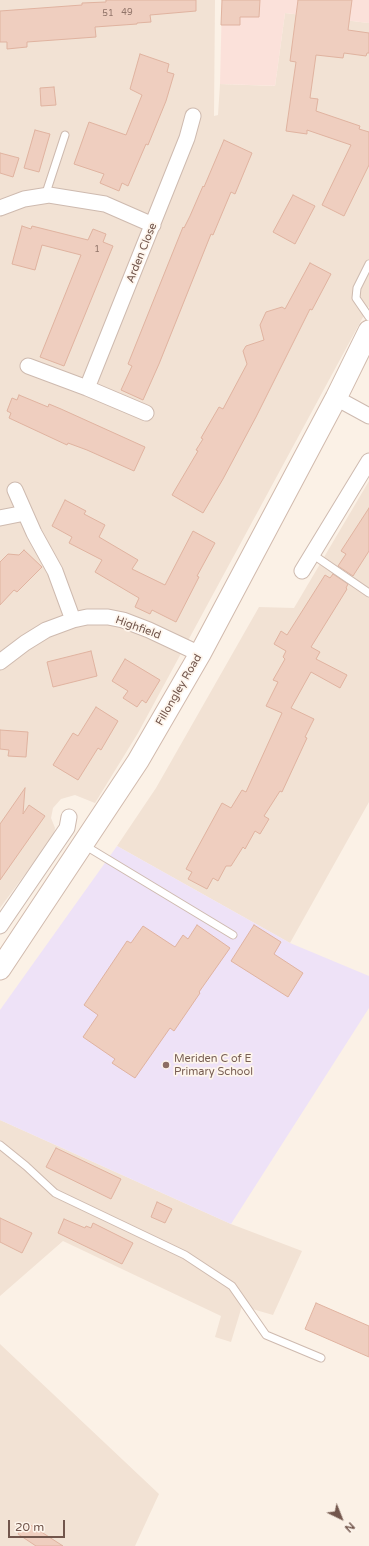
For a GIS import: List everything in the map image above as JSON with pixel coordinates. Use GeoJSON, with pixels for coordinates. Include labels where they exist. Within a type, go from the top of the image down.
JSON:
{"type":"FeatureCollection","features":[{"type":"Feature","properties":{"kind":"main road","name":"Fillongley Road"},"geometry":{"type":"LineString","coordinates":[[0,969],[84,845],[138,761],[200,654],[336,398],[369,331]]}},
{"type":"Feature","properties":{"kind":"street","name":"Arden Close"},"geometry":{"type":"LineString","coordinates":[[87,388],[187,138],[193,116]]}},
{"type":"Feature","properties":{"kind":"street"},"geometry":{"type":"LineString","coordinates":[[0,208],[24,199],[45,196],[105,204],[153,225]]}},
{"type":"Feature","properties":{"kind":"street"},"geometry":{"type":"LineString","coordinates":[[28,366],[87,388],[146,414]]}},
{"type":"Feature","properties":{"kind":"street"},"geometry":{"type":"LineString","coordinates":[[336,398],[369,416]]}},
{"type":"Feature","properties":{"kind":"street"},"geometry":{"type":"LineString","coordinates":[[302,571],[369,461]]}},
{"type":"Feature","properties":{"kind":"street"},"geometry":{"type":"LineString","coordinates":[[15,490],[34,533],[55,571],[73,620]]}},
{"type":"Feature","properties":{"kind":"street"},"geometry":{"type":"LineString","coordinates":[[0,518],[25,513]]}},
{"type":"Feature","properties":{"kind":"street","name":"Highfield"},"geometry":{"type":"LineString","coordinates":[[0,662],[24,643],[46,630],[73,620],[87,617],[108,617],[123,620],[200,654]]}},
{"type":"Feature","properties":{"kind":"street"},"geometry":{"type":"LineString","coordinates":[[0,926],[67,828],[69,817]]}},
{"type":"Feature","properties":{"kind":"lane"},"geometry":{"type":"LineString","coordinates":[[45,196],[65,135]]}},
{"type":"Feature","properties":{"kind":"lane"},"geometry":{"type":"LineString","coordinates":[[369,264],[357,288],[356,298],[369,317]]}},
{"type":"Feature","properties":{"kind":"lane"},"geometry":{"type":"LineString","coordinates":[[312,554],[369,593]]}},
{"type":"Feature","properties":{"kind":"lane"},"geometry":{"type":"LineString","coordinates":[[84,845],[233,935]]}},
{"type":"Feature","properties":{"kind":"lane"},"geometry":{"type":"LineString","coordinates":[[0,1145],[26,1166],[55,1193],[185,1255],[232,1286],[266,1335],[321,1358]]}},
{"type":"Feature","properties":{"kind":"shaded area"},"geometry":{"type":"Polygon","coordinates":[[[0,0],[215,0],[214,116],[218,115],[220,84],[275,86],[285,13],[369,23],[369,306],[138,733],[95,803],[75,795],[61,799],[53,808],[51,818],[55,828],[54,835],[0,908],[0,0]]]}},
{"type":"Feature","properties":{"kind":"shaded area"},"geometry":{"type":"Polygon","coordinates":[[[222,0],[369,0],[369,23],[285,13],[275,86],[220,84],[222,0]]]}},
{"type":"Feature","properties":{"kind":"shaded area"},"geometry":{"type":"Polygon","coordinates":[[[369,481],[369,802],[290,943],[117,846],[156,788],[259,607],[294,608],[369,481]]]}},
{"type":"Feature","properties":{"kind":"shaded area","name":"Meriden C of E Primary School"},"geometry":{"type":"Polygon","coordinates":[[[117,846],[290,943],[369,976],[369,1008],[231,1224],[0,1120],[0,1010],[117,846]]]}},
{"type":"Feature","properties":{"kind":"shaded area"},"geometry":{"type":"Polygon","coordinates":[[[0,1120],[231,1224],[302,1251],[273,1315],[242,1306],[231,1342],[215,1337],[221,1316],[63,1241],[0,1296],[0,1120]]]}},
{"type":"Feature","properties":{"kind":"shaded area"},"geometry":{"type":"Polygon","coordinates":[[[0,1344],[159,1494],[135,1546],[0,1546],[0,1344]]]}},
{"type":"Feature","properties":{"kind":"building"},"geometry":{"type":"Polygon","coordinates":[[[106,0],[196,0],[196,11],[150,15],[151,22],[95,27],[96,37],[27,42],[27,47],[7,49],[7,42],[0,42],[0,11],[82,5],[82,3],[106,2],[106,0]]]}},
{"type":"Feature","properties":{"kind":"building"},"geometry":{"type":"Polygon","coordinates":[[[222,0],[260,0],[259,17],[240,17],[240,25],[221,25],[222,0]]]}},
{"type":"Feature","properties":{"kind":"building"},"geometry":{"type":"Polygon","coordinates":[[[298,0],[352,0],[348,30],[369,33],[369,53],[367,53],[366,56],[344,53],[343,58],[316,55],[310,98],[318,99],[316,111],[360,126],[359,129],[369,132],[369,165],[344,216],[322,205],[351,145],[307,130],[307,134],[286,131],[296,62],[290,61],[298,0]]]}},
{"type":"Feature","properties":{"kind":"building"},"geometry":{"type":"Polygon","coordinates":[[[140,54],[169,64],[167,72],[174,74],[166,101],[148,145],[146,144],[128,186],[122,183],[119,191],[100,183],[104,174],[74,164],[89,122],[126,135],[142,95],[130,89],[140,54]]]}},
{"type":"Feature","properties":{"kind":"building"},"geometry":{"type":"Polygon","coordinates":[[[54,87],[56,105],[41,106],[40,88],[54,87]]]}},
{"type":"Feature","properties":{"kind":"building"},"geometry":{"type":"Polygon","coordinates":[[[35,130],[50,134],[39,172],[24,168],[35,130]]]}},
{"type":"Feature","properties":{"kind":"building"},"geometry":{"type":"Polygon","coordinates":[[[224,140],[252,153],[235,194],[231,192],[213,235],[211,234],[143,400],[121,390],[132,366],[128,364],[183,227],[184,228],[190,216],[203,186],[204,187],[224,140]]]}},
{"type":"Feature","properties":{"kind":"building"},"geometry":{"type":"Polygon","coordinates":[[[0,153],[19,158],[13,177],[0,173],[0,153]]]}},
{"type":"Feature","properties":{"kind":"building"},"geometry":{"type":"Polygon","coordinates":[[[293,195],[315,206],[295,244],[273,232],[293,195]]]}},
{"type":"Feature","properties":{"kind":"building"},"geometry":{"type":"Polygon","coordinates":[[[22,226],[31,229],[32,226],[88,240],[93,229],[106,234],[103,242],[113,246],[64,366],[40,357],[81,255],[42,245],[35,270],[12,264],[22,226]]]}},
{"type":"Feature","properties":{"kind":"building"},"geometry":{"type":"Polygon","coordinates":[[[310,263],[331,274],[312,310],[310,309],[256,417],[203,513],[172,495],[198,451],[196,450],[203,439],[201,438],[219,407],[223,409],[247,364],[243,351],[246,346],[264,340],[260,325],[266,312],[282,307],[285,309],[310,263]]]}},
{"type":"Feature","properties":{"kind":"building"},"geometry":{"type":"Polygon","coordinates":[[[19,395],[48,407],[49,404],[145,447],[134,471],[87,450],[68,443],[67,445],[9,418],[11,413],[7,411],[12,398],[17,400],[19,395]]]}},
{"type":"Feature","properties":{"kind":"building"},"geometry":{"type":"Polygon","coordinates":[[[65,500],[86,511],[84,514],[105,525],[99,537],[138,560],[132,569],[165,585],[193,531],[215,543],[197,576],[199,577],[176,622],[152,610],[150,614],[135,607],[139,598],[95,572],[102,560],[69,543],[72,537],[52,526],[65,500]]]}},
{"type":"Feature","properties":{"kind":"building"},"geometry":{"type":"Polygon","coordinates":[[[369,508],[369,551],[353,576],[338,566],[346,554],[341,551],[369,508]]]}},
{"type":"Feature","properties":{"kind":"building"},"geometry":{"type":"Polygon","coordinates":[[[24,550],[42,567],[17,592],[14,590],[0,605],[0,562],[8,554],[19,555],[24,550]]]}},
{"type":"Feature","properties":{"kind":"building"},"geometry":{"type":"Polygon","coordinates":[[[333,574],[348,584],[347,589],[311,647],[320,652],[316,659],[347,675],[340,688],[311,672],[291,708],[314,719],[305,737],[307,738],[282,792],[280,791],[264,816],[269,819],[260,834],[255,831],[245,849],[243,847],[231,866],[226,866],[218,881],[213,878],[207,889],[188,879],[192,872],[186,869],[222,803],[231,808],[242,790],[246,792],[282,713],[266,706],[278,682],[273,680],[285,659],[283,657],[286,651],[274,644],[281,631],[287,635],[325,575],[330,578],[333,574]]]}},
{"type":"Feature","properties":{"kind":"building"},"geometry":{"type":"Polygon","coordinates":[[[91,651],[97,676],[53,687],[47,662],[91,651]]]}},
{"type":"Feature","properties":{"kind":"building"},"geometry":{"type":"Polygon","coordinates":[[[125,659],[160,680],[146,703],[142,700],[137,707],[123,698],[128,691],[112,681],[125,659]]]}},
{"type":"Feature","properties":{"kind":"building"},"geometry":{"type":"Polygon","coordinates":[[[96,707],[118,721],[101,750],[98,748],[78,780],[53,765],[73,733],[78,736],[96,707]]]}},
{"type":"Feature","properties":{"kind":"building"},"geometry":{"type":"Polygon","coordinates":[[[0,730],[28,732],[26,757],[8,756],[9,750],[0,749],[0,730]]]}},
{"type":"Feature","properties":{"kind":"building"},"geometry":{"type":"Polygon","coordinates":[[[25,788],[23,814],[29,805],[45,816],[0,880],[0,824],[25,788]]]}},
{"type":"Feature","properties":{"kind":"building"},"geometry":{"type":"Polygon","coordinates":[[[197,925],[230,948],[174,1031],[170,1028],[135,1078],[112,1063],[115,1059],[83,1037],[98,1015],[84,1005],[127,941],[131,943],[143,926],[175,947],[183,935],[188,939],[197,925]]]}},
{"type":"Feature","properties":{"kind":"building"},"geometry":{"type":"Polygon","coordinates":[[[254,925],[281,942],[274,954],[303,973],[288,997],[231,961],[254,925]]]}},
{"type":"Feature","properties":{"kind":"building"},"geometry":{"type":"Polygon","coordinates":[[[56,1148],[121,1179],[111,1199],[46,1167],[56,1148]]]}},
{"type":"Feature","properties":{"kind":"building"},"geometry":{"type":"Polygon","coordinates":[[[157,1202],[172,1209],[165,1223],[151,1217],[157,1202]]]}},
{"type":"Feature","properties":{"kind":"building"},"geometry":{"type":"Polygon","coordinates":[[[0,1218],[32,1233],[22,1253],[0,1242],[0,1218]]]}},
{"type":"Feature","properties":{"kind":"building"},"geometry":{"type":"Polygon","coordinates":[[[64,1219],[85,1228],[86,1226],[91,1228],[93,1223],[133,1243],[122,1264],[58,1233],[64,1219]]]}},
{"type":"Feature","properties":{"kind":"building"},"geometry":{"type":"Polygon","coordinates":[[[316,1303],[369,1326],[369,1357],[305,1329],[316,1303]]]}},
{"type":"Feature","properties":{"kind":"building"},"geometry":{"type":"Polygon","coordinates":[[[26,1522],[63,1546],[36,1546],[18,1534],[26,1522]]]}},
{"type":"Feature","properties":{"kind":"place","name":"Meriden C of E Primary School"},"geometry":{"type":"Point","coordinates":[166,1065]}}]}
